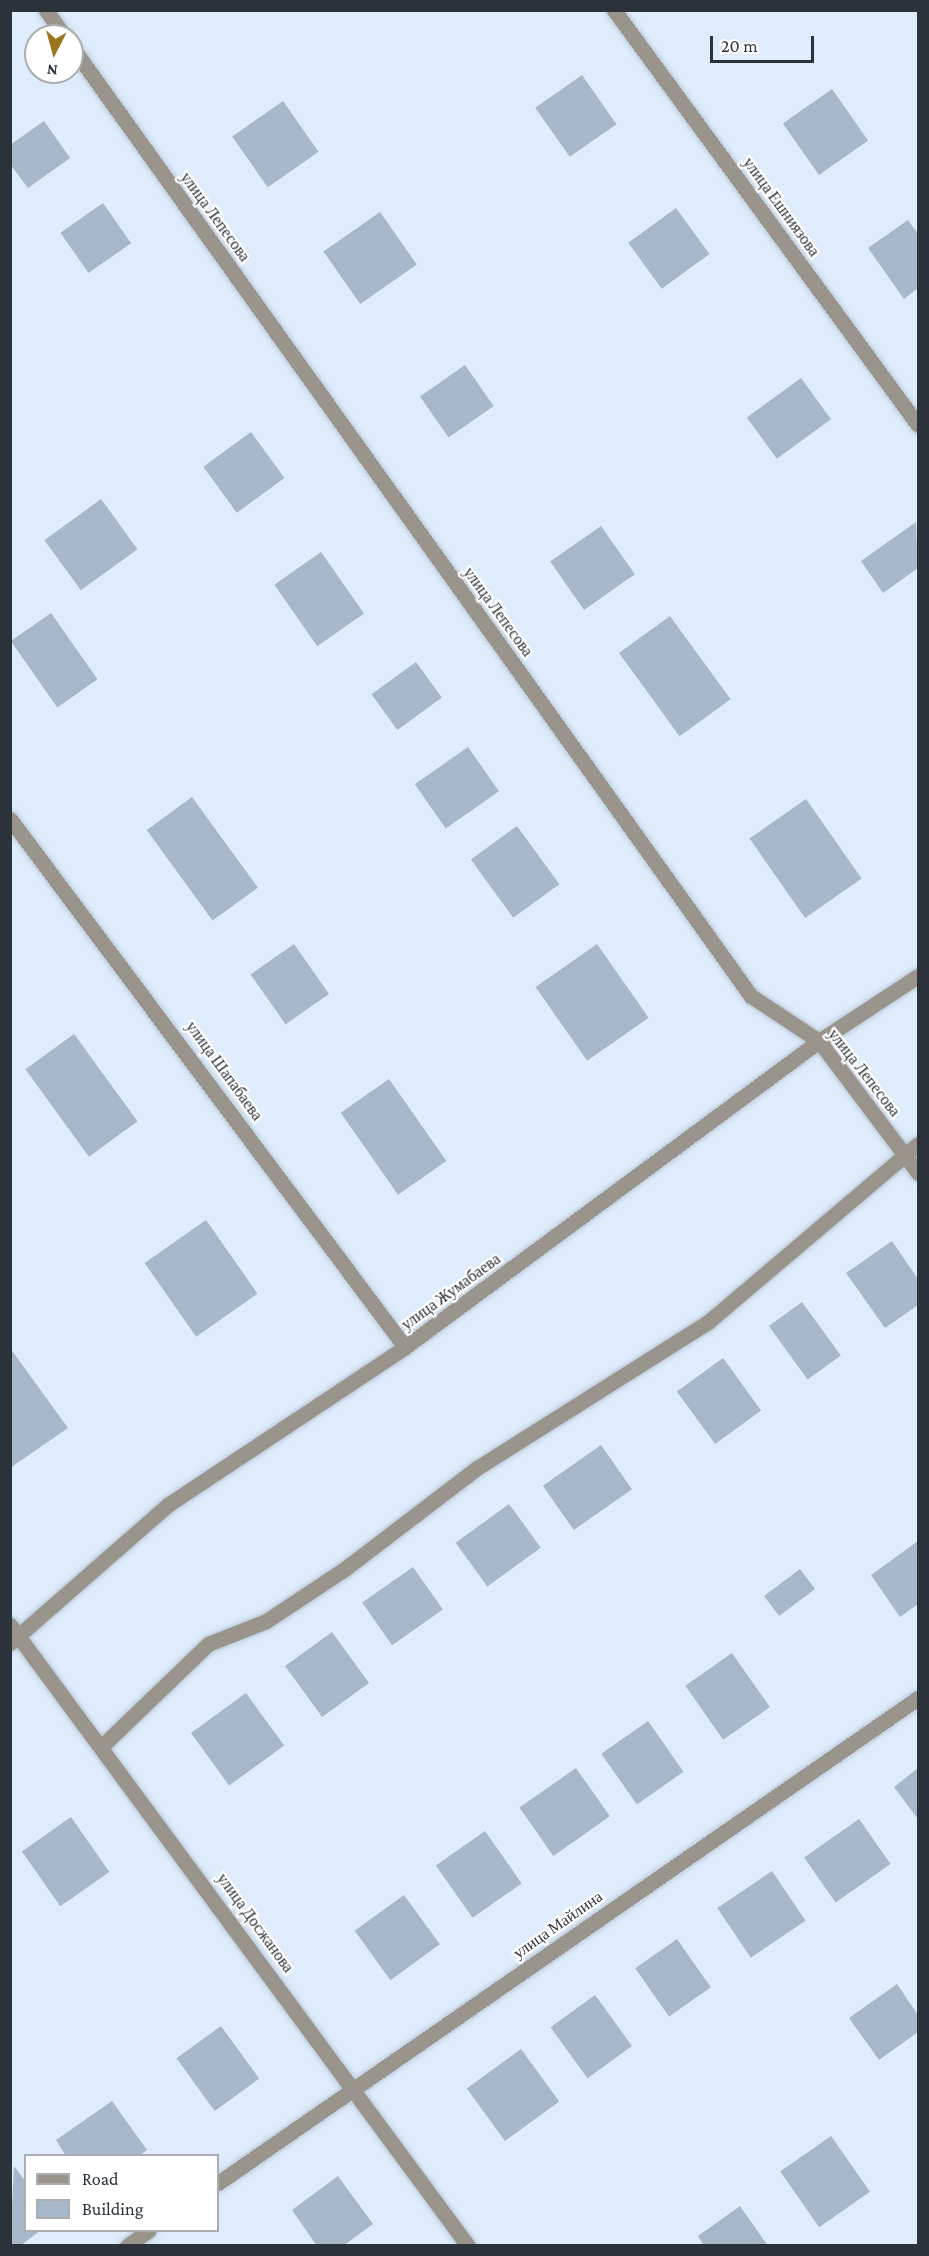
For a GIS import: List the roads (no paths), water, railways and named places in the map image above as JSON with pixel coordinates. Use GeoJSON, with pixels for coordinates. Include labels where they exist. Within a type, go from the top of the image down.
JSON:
{"type":"FeatureCollection","features":[{"type":"Feature","properties":{"kind":"street"},"geometry":{"type":"LineString","coordinates":[[46,10],[56,24]]}},
{"type":"Feature","properties":{"kind":"street","name":"улица Ешниязова"},"geometry":{"type":"LineString","coordinates":[[614,10],[918,425]]}},
{"type":"Feature","properties":{"kind":"street","name":"улица Лепесова"},"geometry":{"type":"LineString","coordinates":[[84,64],[751,996],[819,1041],[918,1173]]}},
{"type":"Feature","properties":{"kind":"street","name":"улица Шапабаева"},"geometry":{"type":"LineString","coordinates":[[10,819],[405,1347]]}},
{"type":"Feature","properties":{"kind":"street","name":"улица Жумабаева"},"geometry":{"type":"LineString","coordinates":[[13,1635],[169,1504],[405,1347],[819,1041],[918,976]]}},
{"type":"Feature","properties":{"kind":"street"},"geometry":{"type":"LineString","coordinates":[[102,1746],[208,1644],[266,1621],[346,1568],[477,1468],[708,1322],[904,1153],[918,1144]]}},
{"type":"Feature","properties":{"kind":"street","name":"улица Досжанова"},"geometry":{"type":"LineString","coordinates":[[13,1635],[102,1746],[468,2246]]}},
{"type":"Feature","properties":{"kind":"street","name":"улица Майлина"},"geometry":{"type":"LineString","coordinates":[[219,2182],[918,1698]]}},
{"type":"Feature","properties":{"kind":"street"},"geometry":{"type":"LineString","coordinates":[[128,2246],[146,2232]]}}]}
